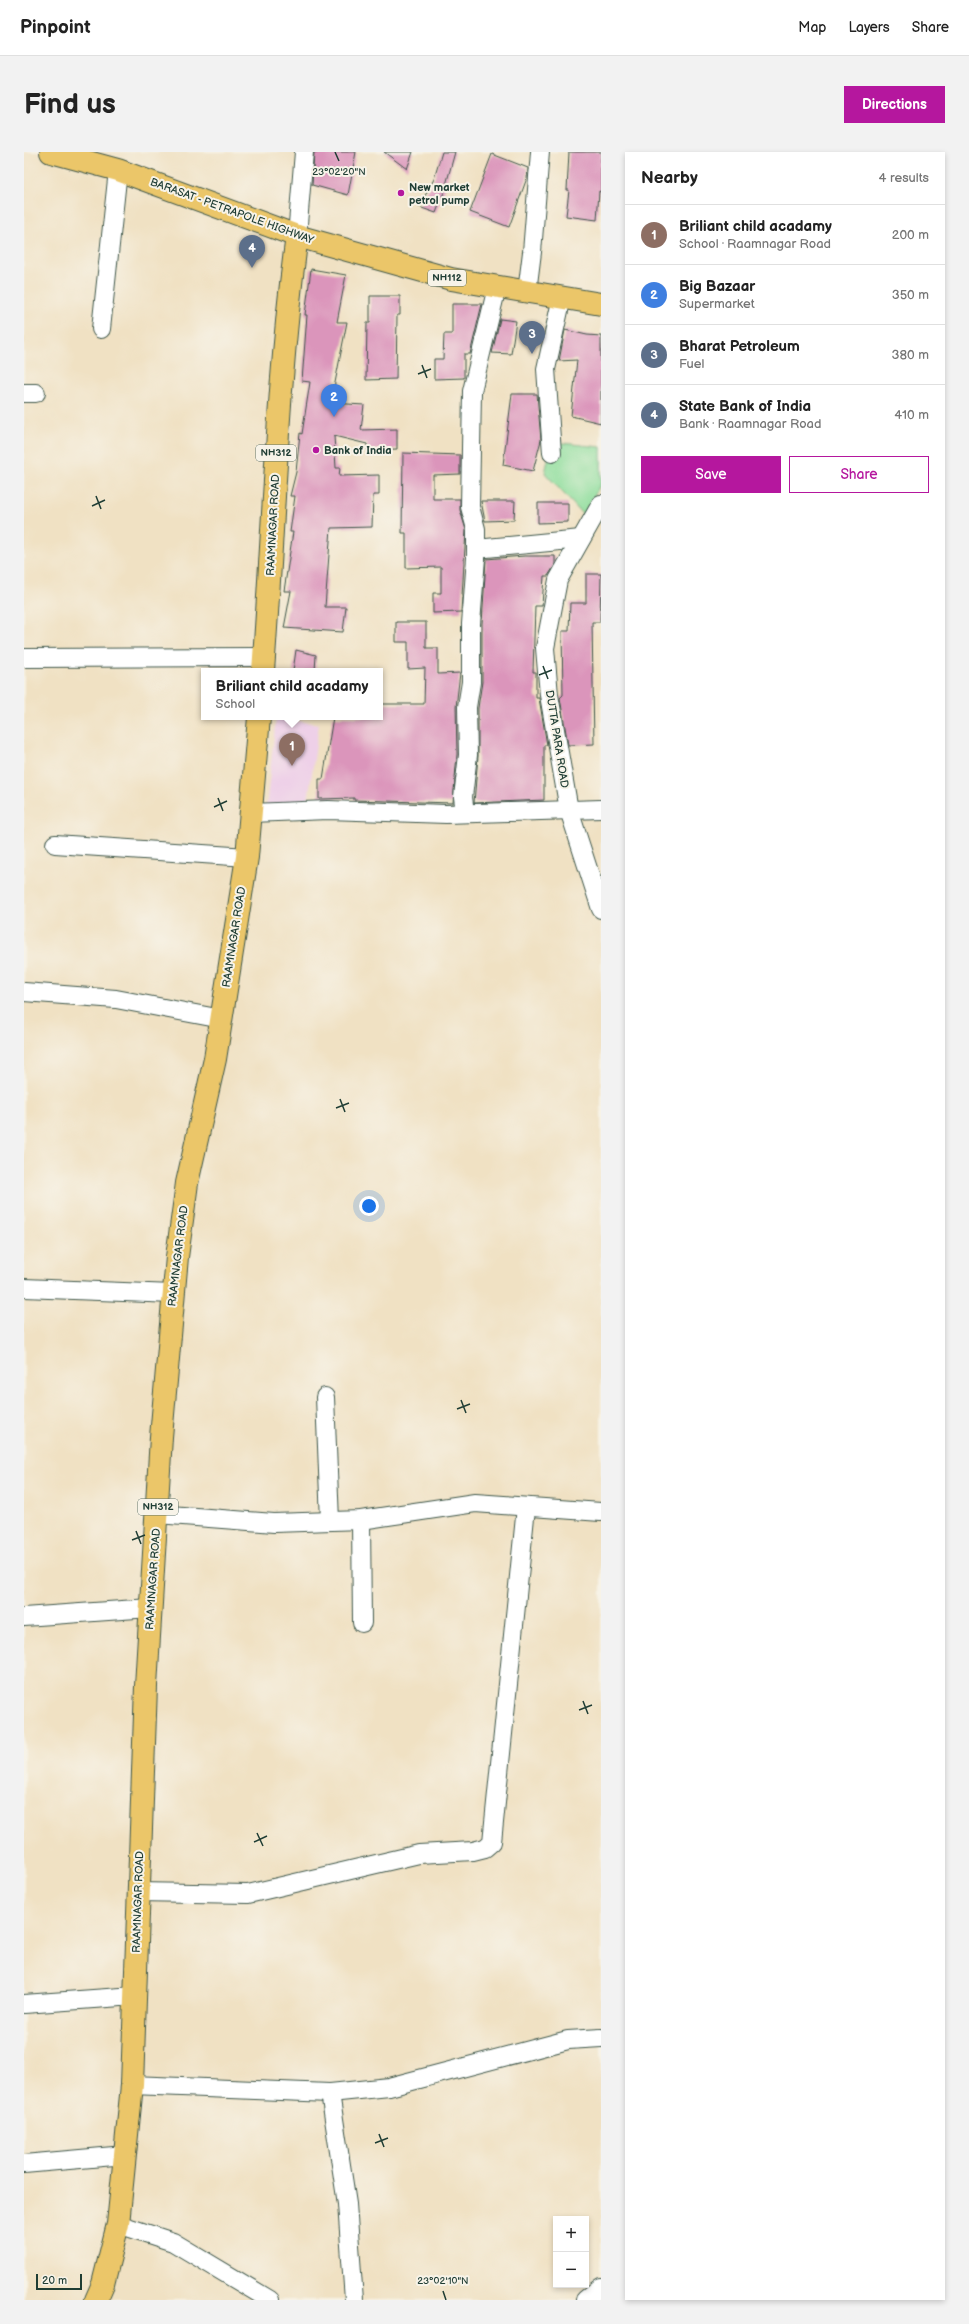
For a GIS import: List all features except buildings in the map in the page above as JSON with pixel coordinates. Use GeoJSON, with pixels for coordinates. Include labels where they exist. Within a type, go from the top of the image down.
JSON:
{"type":"FeatureCollection","features":[{"type":"Feature","properties":{"kind":"highway","name":"BARASAT - PETRAPOLE HIGHWAY"},"geometry":{"type":"LineString","coordinates":[[56,153],[118,170],[296,236],[452,279],[601,304]]}},
{"type":"Feature","properties":{"kind":"highway","name":"RAAMNAGAR ROAD"},"geometry":{"type":"LineString","coordinates":[[263,664],[275,501],[280,392],[296,236]]}},
{"type":"Feature","properties":{"kind":"highway","name":"RAAMNAGAR ROAD"},"geometry":{"type":"LineString","coordinates":[[96,2300],[103,2284],[118,2224],[132,2085],[138,1892],[150,1608],[161,1437],[173,1294],[187,1183],[206,1107],[222,1019],[247,857],[259,720]]}},
{"type":"Feature","properties":{"kind":"street"},"geometry":{"type":"LineString","coordinates":[[296,236],[304,152]]}},
{"type":"Feature","properties":{"kind":"street"},"geometry":{"type":"LineString","coordinates":[[527,292],[532,252],[540,152]]}},
{"type":"Feature","properties":{"kind":"street"},"geometry":{"type":"LineString","coordinates":[[101,329],[118,170]]}},
{"type":"Feature","properties":{"kind":"street"},"geometry":{"type":"LineString","coordinates":[[465,813],[463,797],[468,755],[467,707],[471,682],[471,624],[476,549],[476,529],[470,506],[472,391],[497,287]]}},
{"type":"Feature","properties":{"kind":"street"},"geometry":{"type":"LineString","coordinates":[[552,452],[546,369],[562,297]]}},
{"type":"Feature","properties":{"kind":"street","name":"DUTTA PARA ROAD"},"geometry":{"type":"LineString","coordinates":[[601,504],[558,580],[545,648],[549,695],[570,810],[601,910]]}},
{"type":"Feature","properties":{"kind":"street"},"geometry":{"type":"LineString","coordinates":[[476,549],[582,539]]}},
{"type":"Feature","properties":{"kind":"street"},"geometry":{"type":"LineString","coordinates":[[24,658],[263,664]]}},
{"type":"Feature","properties":{"kind":"street"},"geometry":{"type":"LineString","coordinates":[[251,813],[328,810],[465,813],[601,810]]}},
{"type":"Feature","properties":{"kind":"street"},"geometry":{"type":"LineString","coordinates":[[55,844],[247,857]]}},
{"type":"Feature","properties":{"kind":"street"},"geometry":{"type":"LineString","coordinates":[[24,992],[116,999],[222,1019]]}},
{"type":"Feature","properties":{"kind":"street"},"geometry":{"type":"LineString","coordinates":[[24,1288],[173,1294]]}},
{"type":"Feature","properties":{"kind":"street"},"geometry":{"type":"LineString","coordinates":[[326,1397],[330,1521]]}},
{"type":"Feature","properties":{"kind":"street"},"geometry":{"type":"LineString","coordinates":[[157,1514],[274,1523],[360,1520],[458,1504],[475,1503],[526,1508],[601,1512]]}},
{"type":"Feature","properties":{"kind":"street"},"geometry":{"type":"LineString","coordinates":[[138,1892],[248,1894],[418,1854],[479,1850],[485,1848],[492,1842],[526,1508]]}},
{"type":"Feature","properties":{"kind":"street"},"geometry":{"type":"LineString","coordinates":[[360,1520],[362,1623]]}},
{"type":"Feature","properties":{"kind":"street"},"geometry":{"type":"LineString","coordinates":[[24,1617],[150,1608]]}},
{"type":"Feature","properties":{"kind":"street"},"geometry":{"type":"LineString","coordinates":[[24,2004],[135,1996]]}},
{"type":"Feature","properties":{"kind":"street"},"geometry":{"type":"LineString","coordinates":[[132,2085],[330,2093],[390,2087],[568,2040],[601,2038]]}},
{"type":"Feature","properties":{"kind":"street"},"geometry":{"type":"LineString","coordinates":[[330,2093],[347,2204],[354,2300]]}},
{"type":"Feature","properties":{"kind":"street"},"geometry":{"type":"LineString","coordinates":[[24,2164],[125,2155]]}},
{"type":"Feature","properties":{"kind":"street"},"geometry":{"type":"LineString","coordinates":[[118,2224],[174,2242],[270,2300]]}},
{"type":"Feature","properties":{"kind":"street"},"geometry":{"type":"LineString","coordinates":[[585,2300],[601,2287]]}},
{"type":"Feature","properties":{"kind":"shaded area"},"geometry":{"type":"Polygon","coordinates":[[[276,720],[290,720],[319,724],[307,808],[266,808],[276,720]]]}},
{"type":"Feature","properties":{"kind":"green space"},"geometry":{"type":"Polygon","coordinates":[[[552,442],[601,447],[601,483],[584,516],[545,473],[552,442]]]}},
{"type":"Feature","properties":{"kind":"place","name":"New market petrol pump"},"geometry":{"type":"Point","coordinates":[401,193]}},
{"type":"Feature","properties":{"kind":"place","name":"State Bank of India"},"geometry":{"type":"Point","coordinates":[252,268]}},
{"type":"Feature","properties":{"kind":"place","name":"Bharat Petroleum"},"geometry":{"type":"Point","coordinates":[532,354]}},
{"type":"Feature","properties":{"kind":"place","name":"Big Bazaar"},"geometry":{"type":"Point","coordinates":[334,417]}},
{"type":"Feature","properties":{"kind":"place","name":"Bank of India"},"geometry":{"type":"Point","coordinates":[316,450]}},
{"type":"Feature","properties":{"kind":"place","name":"Briliant child acadamy"},"geometry":{"type":"Point","coordinates":[292,766]}}]}
